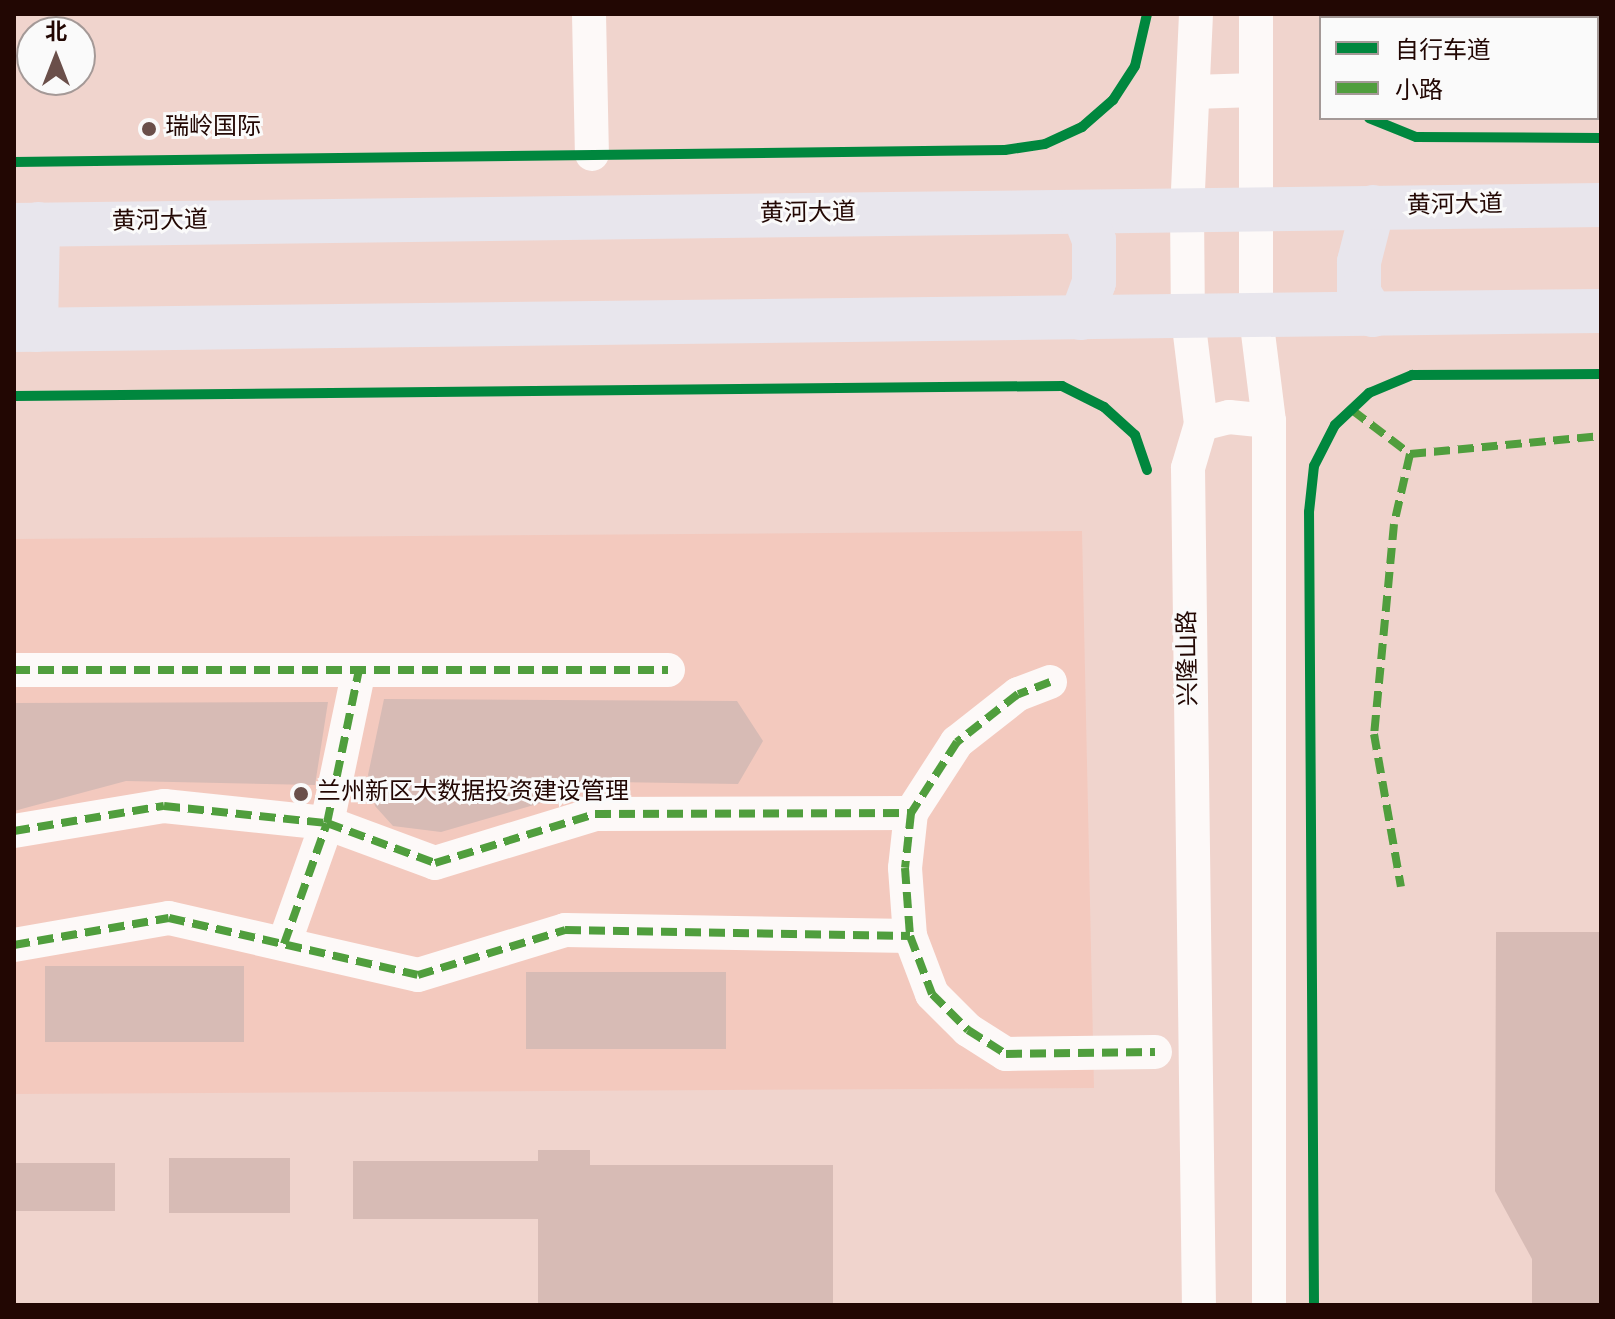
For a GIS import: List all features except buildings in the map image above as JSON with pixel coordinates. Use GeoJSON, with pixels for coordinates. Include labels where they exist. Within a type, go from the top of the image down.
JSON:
{"type":"FeatureCollection","features":[{"type":"Feature","properties":{"kind":"main road","name":"黄河大道"},"geometry":{"type":"LineString","coordinates":[[26,224],[1601,205]]}},
{"type":"Feature","properties":{"kind":"main road"},"geometry":{"type":"LineString","coordinates":[[1373,207],[1359,262],[1359,293],[1373,315]]}},
{"type":"Feature","properties":{"kind":"main road"},"geometry":{"type":"LineString","coordinates":[[1081,318],[1094,282],[1094,240],[1083,212]]}},
{"type":"Feature","properties":{"kind":"main road"},"geometry":{"type":"LineString","coordinates":[[26,224],[25,330],[1601,311]]}},
{"type":"Feature","properties":{"kind":"street"},"geometry":{"type":"LineString","coordinates":[[589,14],[592,154]]}},
{"type":"Feature","properties":{"kind":"street","name":"兴隆山路"},"geometry":{"type":"LineString","coordinates":[[1196,14],[1187,210],[1188,318],[1201,424],[1188,468],[1199,1305]]}},
{"type":"Feature","properties":{"kind":"street"},"geometry":{"type":"LineString","coordinates":[[1256,14],[1256,317],[1269,421],[1269,1305]]}},
{"type":"Feature","properties":{"kind":"street"},"geometry":{"type":"LineString","coordinates":[[1193,92],[1256,90]]}},
{"type":"Feature","properties":{"kind":"street"},"geometry":{"type":"LineString","coordinates":[[1201,424],[1229,417],[1269,421]]}},
{"type":"Feature","properties":{"kind":"street"},"geometry":{"type":"LineString","coordinates":[[14,670],[668,670]]}},
{"type":"Feature","properties":{"kind":"street"},"geometry":{"type":"LineString","coordinates":[[284,944],[327,823],[359,670]]}},
{"type":"Feature","properties":{"kind":"street"},"geometry":{"type":"LineString","coordinates":[[1050,682],[1018,694],[957,742],[911,813],[905,868],[910,936],[932,994],[968,1030],[1006,1054],[1155,1052]]}},
{"type":"Feature","properties":{"kind":"street"},"geometry":{"type":"LineString","coordinates":[[14,831],[164,806],[327,823],[435,863],[595,814],[911,813]]}},
{"type":"Feature","properties":{"kind":"street"},"geometry":{"type":"LineString","coordinates":[[14,945],[169,918],[418,975],[565,930],[910,936]]}},
{"type":"Feature","properties":{"kind":"shaded area"},"geometry":{"type":"Polygon","coordinates":[[[1082,531],[1094,1088],[14,1094],[14,539],[1082,531]]]}},
{"type":"Feature","properties":{"kind":"marked path"},"geometry":{"type":"LineString","coordinates":[[1352,410],[1410,454],[1394,524],[1374,734],[1401,887]]}},
{"type":"Feature","properties":{"kind":"marked path"},"geometry":{"type":"LineString","coordinates":[[1410,454],[1601,436]]}},
{"type":"Feature","properties":{"kind":"marked path"},"geometry":{"type":"LineString","coordinates":[[14,670],[668,670]]}},
{"type":"Feature","properties":{"kind":"marked path"},"geometry":{"type":"LineString","coordinates":[[284,944],[327,823],[359,670]]}},
{"type":"Feature","properties":{"kind":"marked path"},"geometry":{"type":"LineString","coordinates":[[1050,682],[1018,694],[957,742],[911,813],[905,868],[910,936],[932,994],[968,1030],[1006,1054],[1155,1052]]}},
{"type":"Feature","properties":{"kind":"marked path"},"geometry":{"type":"LineString","coordinates":[[14,831],[164,806],[327,823],[435,863],[595,814],[911,813]]}},
{"type":"Feature","properties":{"kind":"marked path"},"geometry":{"type":"LineString","coordinates":[[14,945],[169,918],[418,975],[565,930],[910,936]]}},
{"type":"Feature","properties":{"kind":"cycle path"},"geometry":{"type":"LineString","coordinates":[[14,162],[1005,150],[1045,144],[1082,127],[1113,100],[1135,66],[1147,14]]}},
{"type":"Feature","properties":{"kind":"cycle path"},"geometry":{"type":"LineString","coordinates":[[1374,120],[1416,137],[1601,138]]}},
{"type":"Feature","properties":{"kind":"cycle path"},"geometry":{"type":"LineString","coordinates":[[1314,1305],[1309,512],[1314,466],[1335,425],[1369,393],[1412,375],[1601,374]]}},
{"type":"Feature","properties":{"kind":"cycle path"},"geometry":{"type":"LineString","coordinates":[[14,396],[1062,386],[1104,407],[1135,435],[1147,470]]}},
{"type":"Feature","properties":{"kind":"place","name":"瑞岭国际"},"geometry":{"type":"Point","coordinates":[149,129]}},
{"type":"Feature","properties":{"kind":"place","name":"兰州新区大数据投资建设管理"},"geometry":{"type":"Point","coordinates":[301,794]}}]}
